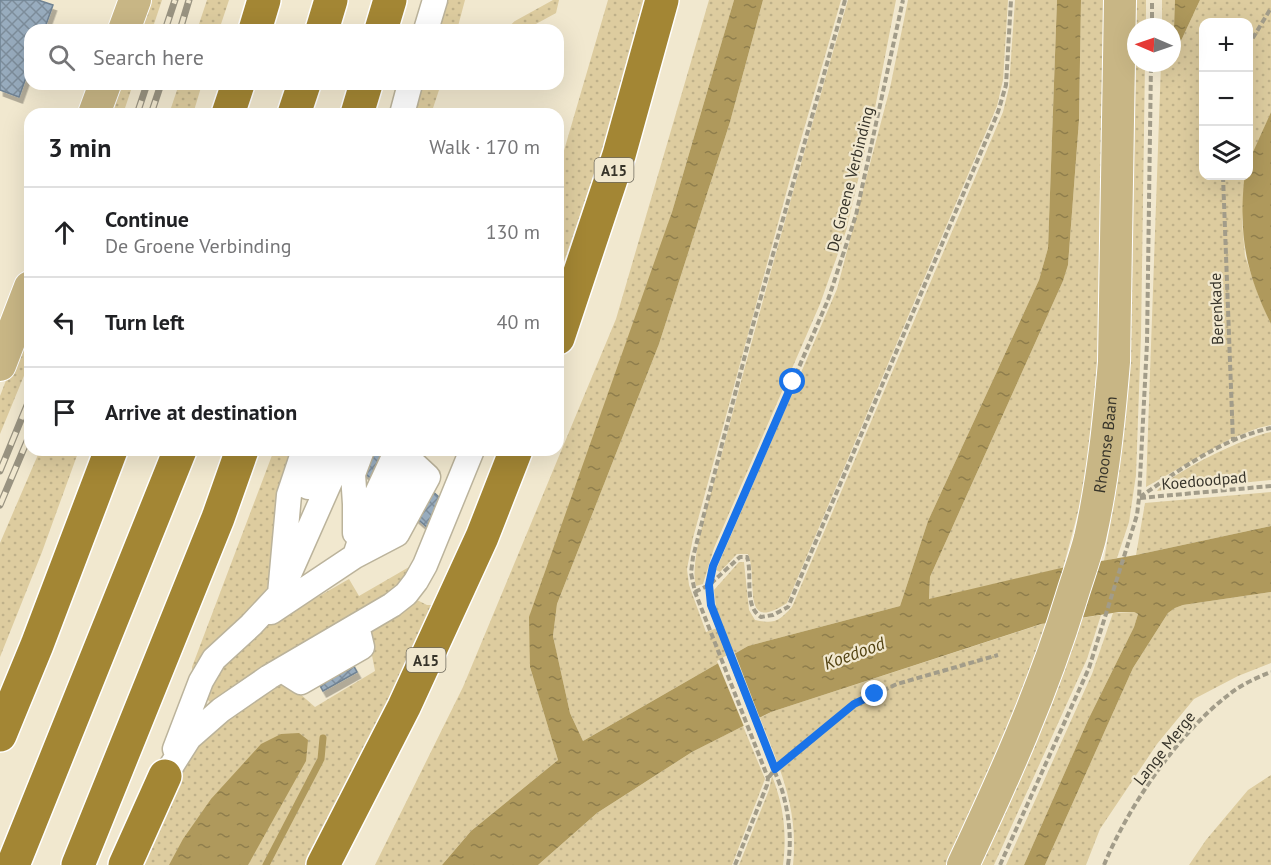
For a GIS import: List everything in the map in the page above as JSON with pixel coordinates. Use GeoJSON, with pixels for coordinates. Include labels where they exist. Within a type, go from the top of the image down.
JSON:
{"type":"FeatureCollection","features":[{"type":"Feature","properties":{"kind":"highway"},"geometry":{"type":"LineString","coordinates":[[257,24],[264,0]]}},
{"type":"Feature","properties":{"kind":"highway"},"geometry":{"type":"LineString","coordinates":[[323,24],[331,0]]}},
{"type":"Feature","properties":{"kind":"highway"},"geometry":{"type":"LineString","coordinates":[[383,24],[390,0]]}},
{"type":"Feature","properties":{"kind":"highway","name":"A15"},"geometry":{"type":"LineString","coordinates":[[564,320],[619,154],[662,0]]}},
{"type":"Feature","properties":{"kind":"highway"},"geometry":{"type":"LineString","coordinates":[[230,108],[236,90]]}},
{"type":"Feature","properties":{"kind":"highway"},"geometry":{"type":"LineString","coordinates":[[296,108],[302,90]]}},
{"type":"Feature","properties":{"kind":"highway"},"geometry":{"type":"LineString","coordinates":[[359,108],[364,90]]}},
{"type":"Feature","properties":{"kind":"highway"},"geometry":{"type":"LineString","coordinates":[[0,735],[109,456]]}},
{"type":"Feature","properties":{"kind":"highway"},"geometry":{"type":"LineString","coordinates":[[13,865],[178,456]]}},
{"type":"Feature","properties":{"kind":"highway"},"geometry":{"type":"LineString","coordinates":[[78,865],[218,518],[240,456]]}},
{"type":"Feature","properties":{"kind":"highway","name":"A15"},"geometry":{"type":"LineString","coordinates":[[323,865],[404,707],[482,537],[514,456]]}},
{"type":"Feature","properties":{"kind":"highway"},"geometry":{"type":"LineString","coordinates":[[125,865],[165,777]]}},
{"type":"Feature","properties":{"kind":"main road","name":"Rhoonse Baan"},"geometry":{"type":"LineString","coordinates":[[963,865],[1013,758],[1058,643],[1089,540],[1100,486],[1114,362],[1119,0]]}},
{"type":"Feature","properties":{"kind":"main road"},"geometry":{"type":"LineString","coordinates":[[96,108],[103,90]]}},
{"type":"Feature","properties":{"kind":"main road"},"geometry":{"type":"LineString","coordinates":[[0,365],[24,303]]}},
{"type":"Feature","properties":{"kind":"lane"},"geometry":{"type":"LineString","coordinates":[[428,24],[435,0]]}},
{"type":"Feature","properties":{"kind":"lane"},"geometry":{"type":"LineString","coordinates":[[404,108],[409,90]]}},
{"type":"Feature","properties":{"kind":"lane"},"geometry":{"type":"LineString","coordinates":[[280,594],[289,495],[302,456]]}},
{"type":"Feature","properties":{"kind":"lane"},"geometry":{"type":"LineString","coordinates":[[280,594],[304,496],[321,456]]}},
{"type":"Feature","properties":{"kind":"lane"},"geometry":{"type":"LineString","coordinates":[[165,777],[201,681],[214,659],[280,594],[341,456]]}},
{"type":"Feature","properties":{"kind":"lane"},"geometry":{"type":"LineString","coordinates":[[355,556],[355,504],[352,474],[360,456]]}},
{"type":"Feature","properties":{"kind":"lane"},"geometry":{"type":"LineString","coordinates":[[355,504],[375,456]]}},
{"type":"Feature","properties":{"kind":"lane"},"geometry":{"type":"LineString","coordinates":[[355,556],[371,506],[402,456]]}},
{"type":"Feature","properties":{"kind":"lane"},"geometry":{"type":"LineString","coordinates":[[251,625],[355,556],[397,534],[429,477],[405,456]]}},
{"type":"Feature","properties":{"kind":"lane"},"geometry":{"type":"LineString","coordinates":[[165,777],[189,738],[221,710],[292,676],[359,637],[392,604],[406,594],[416,581],[469,456]]}},
{"type":"Feature","properties":{"kind":"lane"},"geometry":{"type":"LineString","coordinates":[[292,676],[315,691],[364,664],[359,637]]}},
{"type":"Feature","properties":{"kind":"path"},"geometry":{"type":"LineString","coordinates":[[768,778],[695,592],[691,573],[693,557],[751,332],[845,0]]}},
{"type":"Feature","properties":{"kind":"path","name":"De Groene Verbinding"},"geometry":{"type":"LineString","coordinates":[[788,865],[791,834],[789,815],[775,769],[718,628],[711,605],[709,585],[713,566],[828,300],[856,215],[903,0]]}},
{"type":"Feature","properties":{"kind":"path"},"geometry":{"type":"LineString","coordinates":[[695,592],[709,585],[740,557],[747,557],[750,566],[751,604],[754,613],[761,617],[773,615],[788,607],[998,112],[1006,85],[1011,0]]}},
{"type":"Feature","properties":{"kind":"path"},"geometry":{"type":"LineString","coordinates":[[1152,0],[1152,18]]}},
{"type":"Feature","properties":{"kind":"path"},"geometry":{"type":"LineString","coordinates":[[1253,38],[1271,8]]}},
{"type":"Feature","properties":{"kind":"path"},"geometry":{"type":"LineString","coordinates":[[1000,865],[1089,668],[1132,532],[1139,498],[1147,343],[1151,72]]}},
{"type":"Feature","properties":{"kind":"path","name":"Berenkade"},"geometry":{"type":"LineString","coordinates":[[1223,180],[1233,441]]}},
{"type":"Feature","properties":{"kind":"path"},"geometry":{"type":"LineString","coordinates":[[1139,498],[1203,457],[1233,441],[1259,430],[1271,428]]}},
{"type":"Feature","properties":{"kind":"path","name":"Koedoodpad"},"geometry":{"type":"LineString","coordinates":[[1139,498],[1271,486]]}},
{"type":"Feature","properties":{"kind":"path"},"geometry":{"type":"LineString","coordinates":[[735,865],[768,778],[775,769],[854,704],[897,684],[998,655]]}},
{"type":"Feature","properties":{"kind":"path","name":"Lange Merge"},"geometry":{"type":"LineString","coordinates":[[1104,865],[1112,845],[1137,802],[1168,756],[1208,711],[1228,694],[1271,672]]}},
{"type":"Feature","properties":{"kind":"shaded area"},"geometry":{"type":"Polygon","coordinates":[[[146,0],[162,0],[154,24],[138,24],[146,0]]]}},
{"type":"Feature","properties":{"kind":"shaded area"},"geometry":{"type":"Polygon","coordinates":[[[207,0],[229,0],[221,24],[199,24],[207,0]]]}},
{"type":"Feature","properties":{"kind":"shaded area"},"geometry":{"type":"Polygon","coordinates":[[[447,0],[465,0],[459,24],[440,24],[447,0]]]}},
{"type":"Feature","properties":{"kind":"shaded area"},"geometry":{"type":"Polygon","coordinates":[[[553,0],[559,0],[556,13],[536,24],[512,24],[553,0]]]}},
{"type":"Feature","properties":{"kind":"shaded area"},"geometry":{"type":"Polygon","coordinates":[[[608,0],[644,0],[609,131],[564,262],[564,150],[608,0]]]}},
{"type":"Feature","properties":{"kind":"shaded area"},"geometry":{"type":"Polygon","coordinates":[[[709,0],[734,0],[672,212],[530,667],[558,760],[471,831],[442,865],[375,865],[463,687],[559,456],[564,456],[564,444],[616,319],[709,0]]]}},
{"type":"Feature","properties":{"kind":"shaded area"},"geometry":{"type":"Polygon","coordinates":[[[763,0],[841,0],[794,164],[693,538],[687,569],[689,585],[706,632],[723,626],[717,615],[714,590],[739,562],[744,562],[749,610],[755,620],[775,621],[792,607],[1003,112],[1009,87],[1015,0],[1057,0],[1048,248],[1039,280],[928,521],[900,606],[748,646],[583,741],[570,713],[553,636],[557,604],[659,344],[730,122],[763,0]]]}},
{"type":"Feature","properties":{"kind":"shaded area"},"geometry":{"type":"Polygon","coordinates":[[[848,0],[896,0],[875,108],[846,231],[820,304],[714,548],[703,584],[696,586],[696,558],[703,521],[783,226],[848,0]]]}},
{"type":"Feature","properties":{"kind":"shaded area"},"geometry":{"type":"Polygon","coordinates":[[[908,0],[1008,0],[1003,80],[997,106],[787,603],[772,611],[762,612],[756,608],[754,600],[748,554],[737,554],[720,572],[716,570],[837,289],[890,88],[908,0]]]}},
{"type":"Feature","properties":{"kind":"shaded area"},"geometry":{"type":"Polygon","coordinates":[[[1081,0],[1107,0],[1102,360],[1092,460],[1063,568],[929,600],[930,577],[1063,281],[1068,265],[1079,120],[1081,0]]]}},
{"type":"Feature","properties":{"kind":"shaded area"},"geometry":{"type":"Polygon","coordinates":[[[1133,0],[1146,0],[1146,18],[1133,18],[1133,0]]]}},
{"type":"Feature","properties":{"kind":"shaded area"},"geometry":{"type":"Polygon","coordinates":[[[1162,0],[1175,0],[1175,18],[1162,18],[1162,0]]]}},
{"type":"Feature","properties":{"kind":"shaded area"},"geometry":{"type":"Polygon","coordinates":[[[1200,0],[1271,0],[1271,112],[1253,154],[1253,18],[1199,18],[1199,180],[1246,180],[1242,222],[1245,256],[1271,324],[1271,425],[1230,439],[1146,487],[1161,72],[1181,72],[1181,41],[1200,0]]]}},
{"type":"Feature","properties":{"kind":"shaded area"},"geometry":{"type":"Polygon","coordinates":[[[1131,72],[1145,72],[1141,336],[1136,475],[1129,522],[1117,558],[1104,561],[1124,425],[1131,72]]]}},
{"type":"Feature","properties":{"kind":"shaded area"},"geometry":{"type":"Polygon","coordinates":[[[115,90],[131,90],[125,108],[108,108],[115,90]]]}},
{"type":"Feature","properties":{"kind":"shaded area"},"geometry":{"type":"Polygon","coordinates":[[[177,90],[200,90],[195,108],[171,108],[177,90]]]}},
{"type":"Feature","properties":{"kind":"shaded area"},"geometry":{"type":"Polygon","coordinates":[[[420,90],[439,90],[433,108],[415,108],[420,90]]]}},
{"type":"Feature","properties":{"kind":"shaded area"},"geometry":{"type":"Polygon","coordinates":[[[24,334],[24,376],[0,434],[0,396],[24,334]]]}},
{"type":"Feature","properties":{"kind":"shaded area"},"geometry":{"type":"Polygon","coordinates":[[[1271,432],[1271,480],[1157,491],[1177,475],[1210,456],[1245,440],[1271,432]]]}},
{"type":"Feature","properties":{"kind":"shaded area"},"geometry":{"type":"Polygon","coordinates":[[[37,456],[77,456],[0,657],[0,543],[37,456]]]}},
{"type":"Feature","properties":{"kind":"shaded area"},"geometry":{"type":"Polygon","coordinates":[[[272,456],[292,456],[275,508],[274,558],[266,592],[192,683],[192,667],[272,456]]]}},
{"type":"Feature","properties":{"kind":"shaded area"},"geometry":{"type":"Polygon","coordinates":[[[1271,492],[1271,526],[1136,555],[1145,503],[1271,492]]]}},
{"type":"Feature","properties":{"kind":"shaded area"},"geometry":{"type":"Polygon","coordinates":[[[416,563],[401,587],[212,704],[205,697],[221,663],[258,631],[349,579],[359,596],[416,563]]]}},
{"type":"Feature","properties":{"kind":"shaded area"},"geometry":{"type":"Polygon","coordinates":[[[1271,592],[1271,663],[1238,676],[1194,699],[1157,744],[1100,829],[1086,865],[1045,865],[1133,668],[1168,613],[1183,605],[1271,592]]]}},
{"type":"Feature","properties":{"kind":"shaded area"},"geometry":{"type":"Polygon","coordinates":[[[413,598],[432,605],[390,707],[307,865],[132,865],[155,811],[200,743],[256,694],[282,678],[315,707],[375,671],[367,630],[413,598]]]}},
{"type":"Feature","properties":{"kind":"shaded area"},"geometry":{"type":"Polygon","coordinates":[[[1134,612],[1138,614],[1134,627],[1088,720],[1024,865],[1006,865],[1092,674],[1113,613],[1134,612]]]}},
{"type":"Feature","properties":{"kind":"shaded area"},"geometry":{"type":"Polygon","coordinates":[[[1101,615],[1087,659],[994,865],[977,865],[1052,698],[1082,618],[1101,615]]]}},
{"type":"Feature","properties":{"kind":"shaded area"},"geometry":{"type":"Polygon","coordinates":[[[1048,622],[1026,694],[950,865],[793,865],[793,826],[786,790],[760,718],[771,712],[1048,622]]]}},
{"type":"Feature","properties":{"kind":"shaded area"},"geometry":{"type":"Polygon","coordinates":[[[743,726],[765,779],[732,865],[538,865],[597,813],[692,752],[743,726]]]}},
{"type":"Feature","properties":{"kind":"shaded area"},"geometry":{"type":"Polygon","coordinates":[[[1271,775],[1271,865],[1189,865],[1206,840],[1248,790],[1271,775]]]}},
{"type":"Feature","properties":{"kind":"shaded area"},"geometry":{"type":"Polygon","coordinates":[[[772,776],[783,820],[785,842],[783,865],[739,865],[769,790],[772,776]]]}},
{"type":"Feature","properties":{"kind":"water","name":"Koedood"},"geometry":{"type":"Polygon","coordinates":[[[734,0],[763,0],[730,122],[659,344],[557,604],[553,636],[570,713],[583,741],[748,646],[900,606],[928,521],[1039,280],[1048,248],[1057,0],[1081,0],[1079,120],[1068,265],[1063,281],[930,577],[929,599],[1061,568],[1136,555],[1271,526],[1271,592],[1183,605],[1168,613],[1133,668],[1045,865],[1024,865],[1088,720],[1134,627],[1138,614],[1134,612],[1119,612],[1041,624],[771,712],[692,752],[597,813],[538,865],[442,865],[471,831],[558,760],[530,667],[529,617],[672,212],[734,0]]]}},
{"type":"Feature","properties":{"kind":"water"},"geometry":{"type":"Polygon","coordinates":[[[1175,0],[1200,0],[1181,41],[1181,18],[1174,18],[1175,0]]]}},
{"type":"Feature","properties":{"kind":"water"},"geometry":{"type":"Polygon","coordinates":[[[1271,112],[1271,324],[1250,271],[1244,237],[1244,181],[1253,180],[1253,152],[1271,112]]]}},
{"type":"Feature","properties":{"kind":"water"},"geometry":{"type":"Polygon","coordinates":[[[299,733],[308,740],[306,761],[248,865],[169,865],[183,839],[211,799],[261,744],[281,734],[299,733]]]}},
{"type":"Feature","properties":{"kind":"pier"},"geometry":{"type":"Polygon","coordinates":[[[734,651],[761,721],[745,729],[717,661],[734,651]]]}},
{"type":"Feature","properties":{"kind":"building"},"geometry":{"type":"Polygon","coordinates":[[[0,0],[38,0],[53,5],[46,24],[24,24],[24,83],[19,97],[0,90],[0,0]]]}},
{"type":"Feature","properties":{"kind":"building"},"geometry":{"type":"Polygon","coordinates":[[[345,456],[393,456],[440,498],[428,528],[345,456]]]}},
{"type":"Feature","properties":{"kind":"building"},"geometry":{"type":"Polygon","coordinates":[[[343,647],[357,672],[323,691],[309,666],[343,647]]]}},
{"type":"Feature","properties":{"kind":"waterway"},"geometry":{"type":"LineString","coordinates":[[266,865],[321,759],[323,738]]}},
{"type":"Feature","properties":{"kind":"railway"},"geometry":{"type":"LineString","coordinates":[[167,24],[175,0]]}},
{"type":"Feature","properties":{"kind":"railway"},"geometry":{"type":"LineString","coordinates":[[182,24],[189,0]]}},
{"type":"Feature","properties":{"kind":"railway"},"geometry":{"type":"LineString","coordinates":[[139,108],[145,90]]}},
{"type":"Feature","properties":{"kind":"railway"},"geometry":{"type":"LineString","coordinates":[[153,108],[159,90]]}},
{"type":"Feature","properties":{"kind":"railway"},"geometry":{"type":"LineString","coordinates":[[0,471],[24,413]]}},
{"type":"Feature","properties":{"kind":"railway"},"geometry":{"type":"LineString","coordinates":[[0,505],[24,448]]}},
{"type":"Feature","properties":{"kind":"route"},"geometry":{"type":"LineString","coordinates":[[793,382],[713,566],[709,585],[711,605],[718,628],[775,769],[854,704],[875,694]]}}]}
